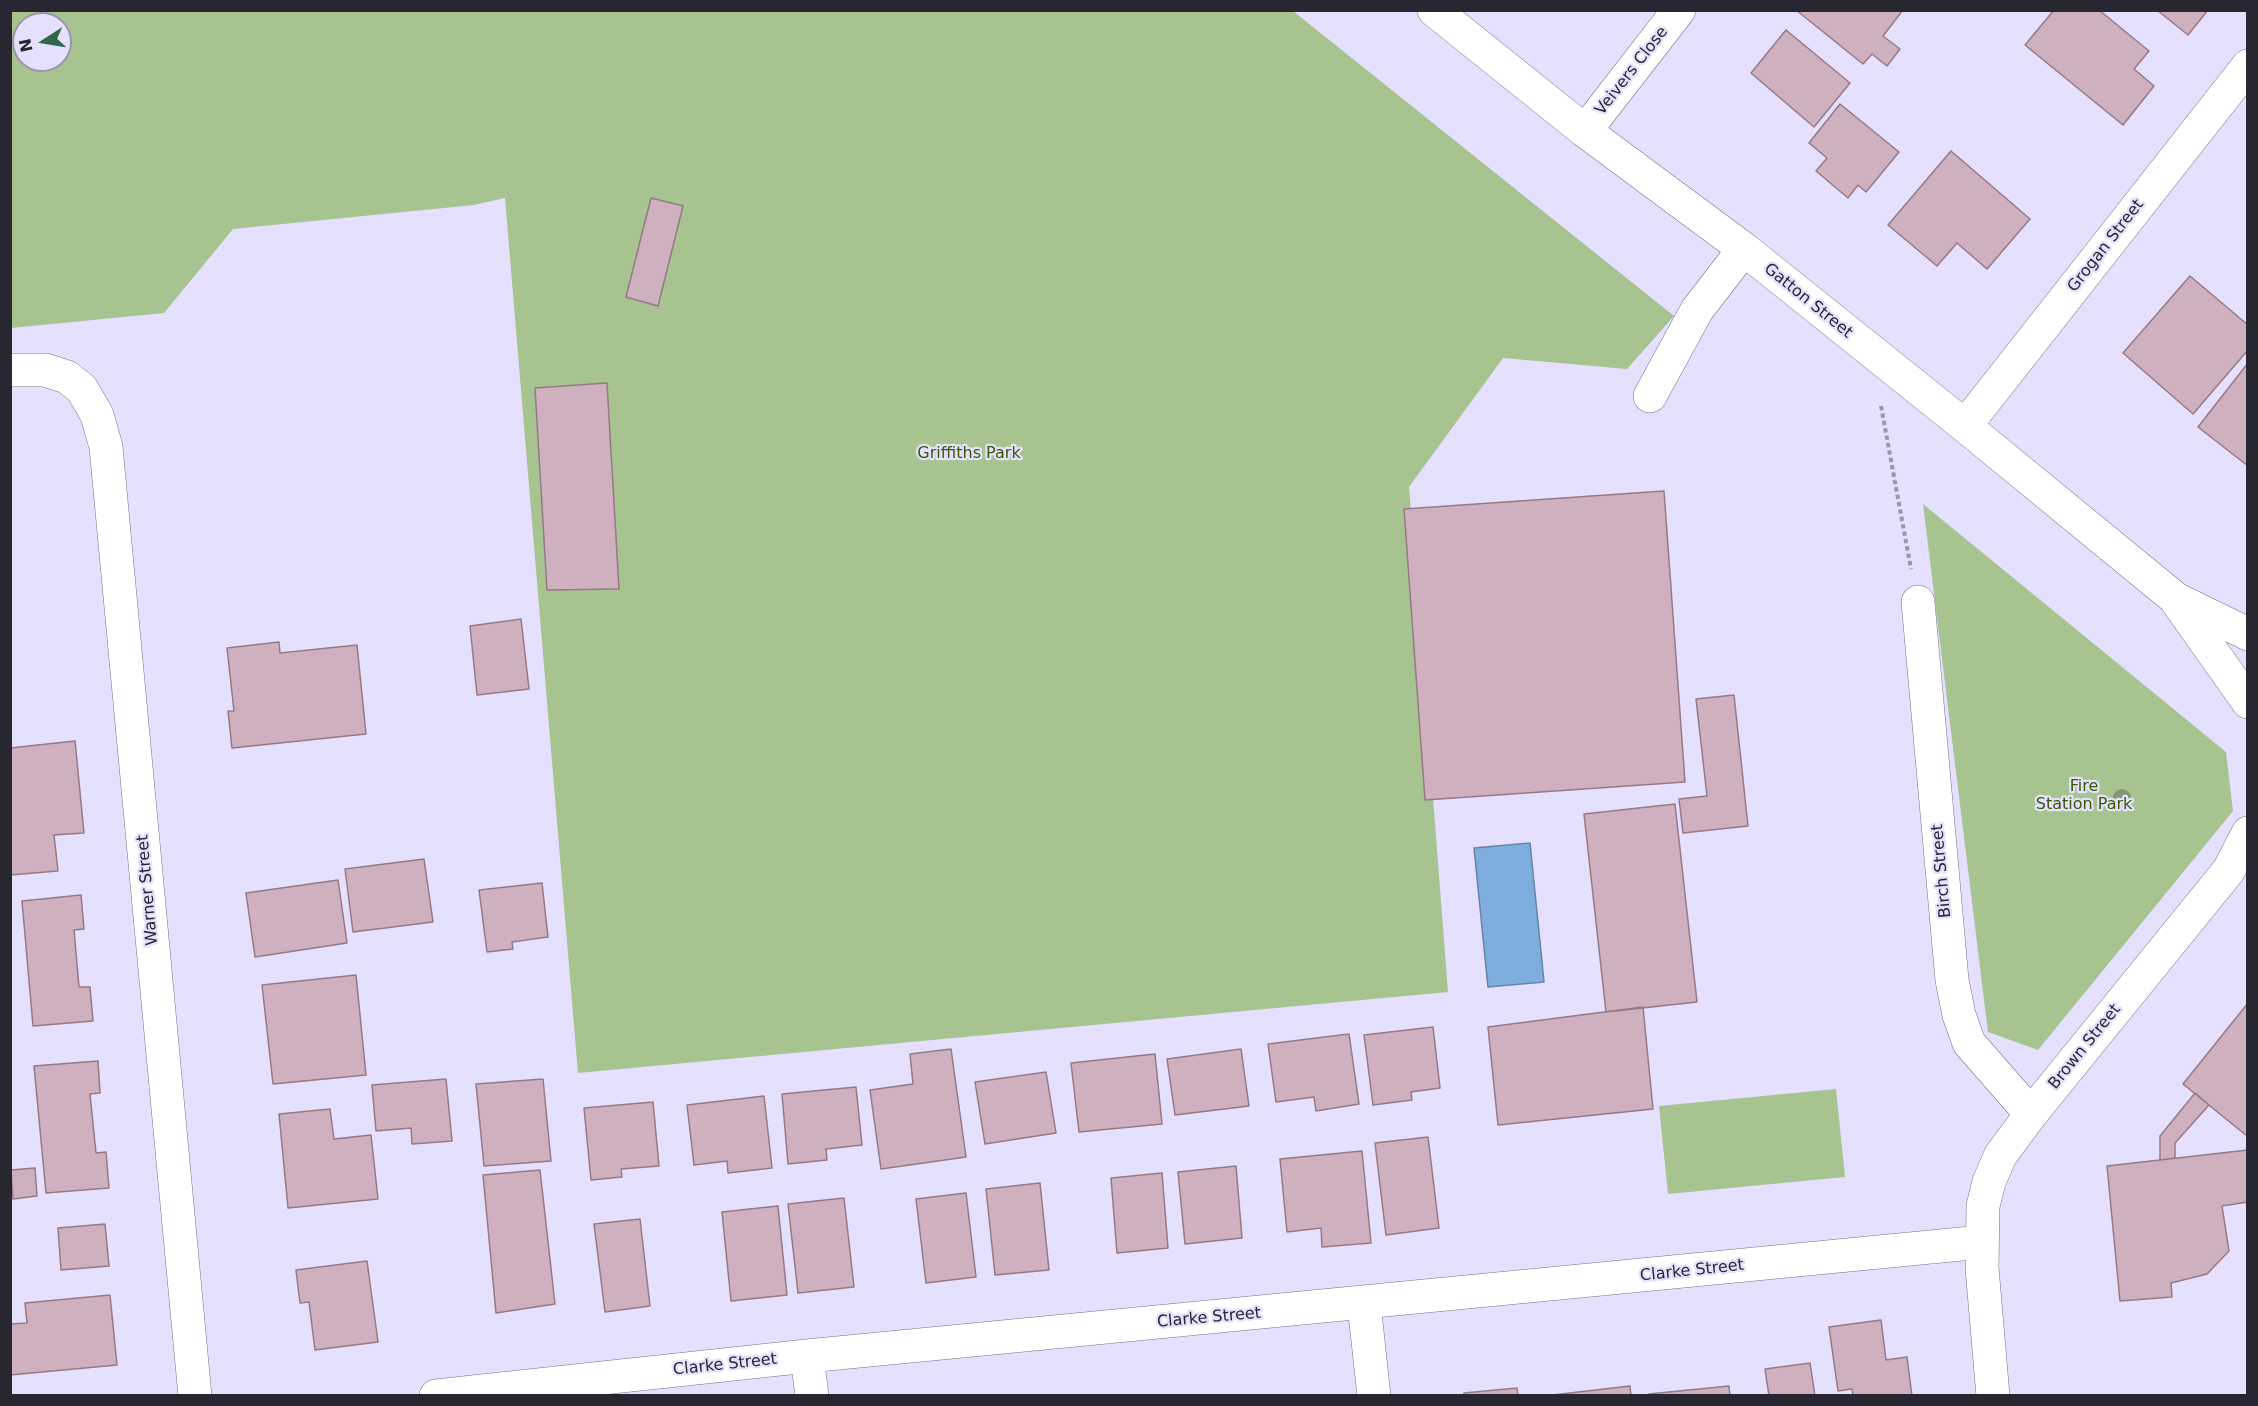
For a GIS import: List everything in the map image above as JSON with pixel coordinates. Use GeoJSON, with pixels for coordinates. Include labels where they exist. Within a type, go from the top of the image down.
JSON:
{"type":"FeatureCollection","features":[{"type":"Feature","properties":{"kind":"street","name":"Gatton Street"},"geometry":{"type":"LineString","coordinates":[[1434,10],[1585,132],[1744,249],[2176,599]]}},
{"type":"Feature","properties":{"kind":"street","name":"Veivers Close"},"geometry":{"type":"LineString","coordinates":[[1585,132],[1679,10]]}},
{"type":"Feature","properties":{"kind":"street","name":"Grogan Street"},"geometry":{"type":"LineString","coordinates":[[1965,426],[2247,66]]}},
{"type":"Feature","properties":{"kind":"street"},"geometry":{"type":"LineString","coordinates":[[1650,396],[1697,310],[1744,249]]}},
{"type":"Feature","properties":{"kind":"street","name":"Warner Street"},"geometry":{"type":"LineString","coordinates":[[10,369],[45,370],[67,377],[82,389],[97,415],[106,447],[195,1395]]}},
{"type":"Feature","properties":{"kind":"street"},"geometry":{"type":"LineString","coordinates":[[2176,599],[2247,634]]}},
{"type":"Feature","properties":{"kind":"street"},"geometry":{"type":"LineString","coordinates":[[2176,599],[2247,702]]}},
{"type":"Feature","properties":{"kind":"street","name":"Birch Street"},"geometry":{"type":"LineString","coordinates":[[1917,602],[1952,980],[1959,1015],[1969,1043],[2031,1114]]}},
{"type":"Feature","properties":{"kind":"street","name":"Brown Street"},"geometry":{"type":"LineString","coordinates":[[1982,1242],[1983,1206],[1989,1182],[2000,1156],[2031,1114],[2238,863],[2247,833]]}},
{"type":"Feature","properties":{"kind":"street"},"geometry":{"type":"LineString","coordinates":[[1982,1242],[1983,1300],[1993,1395]]}},
{"type":"Feature","properties":{"kind":"street","name":"Clarke Street"},"geometry":{"type":"LineString","coordinates":[[436,1395],[807,1356],[1365,1304],[1982,1242]]}},
{"type":"Feature","properties":{"kind":"street"},"geometry":{"type":"LineString","coordinates":[[1365,1304],[1374,1395]]}},
{"type":"Feature","properties":{"kind":"street"},"geometry":{"type":"LineString","coordinates":[[807,1356],[812,1395]]}},
{"type":"Feature","properties":{"kind":"path"},"geometry":{"type":"LineString","coordinates":[[1870,350],[1917,602]]}},
{"type":"Feature","properties":{"kind":"green space","name":"Griffiths Park"},"geometry":{"type":"Polygon","coordinates":[[[10,11],[1293,11],[1674,316],[1627,369],[1503,358],[1409,487],[1448,992],[578,1073],[505,198],[474,205],[233,229],[164,313],[11,328],[10,11]]]}},
{"type":"Feature","properties":{"kind":"green space","name":"Fire Station Park"},"geometry":{"type":"Polygon","coordinates":[[[1923,504],[2226,752],[2233,811],[2038,1050],[1988,1032],[1923,504]]]}},
{"type":"Feature","properties":{"kind":"green space"},"geometry":{"type":"Polygon","coordinates":[[[1836,1089],[1845,1177],[1668,1194],[1659,1106],[1836,1089]]]}},
{"type":"Feature","properties":{"kind":"water"},"geometry":{"type":"Polygon","coordinates":[[[1530,843],[1544,982],[1488,987],[1474,848],[1530,843]]]}},
{"type":"Feature","properties":{"kind":"building"},"geometry":{"type":"Polygon","coordinates":[[[1796,10],[1903,10],[1883,36],[1900,49],[1887,66],[1872,54],[1863,64],[1796,10]]]}},
{"type":"Feature","properties":{"kind":"building"},"geometry":{"type":"Polygon","coordinates":[[[2054,10],[2099,10],[2149,51],[2134,69],[2154,86],[2123,125],[2025,45],[2054,10]]]}},
{"type":"Feature","properties":{"kind":"building"},"geometry":{"type":"Polygon","coordinates":[[[2157,10],[2208,10],[2188,35],[2157,10]]]}},
{"type":"Feature","properties":{"kind":"building"},"geometry":{"type":"Polygon","coordinates":[[[1786,30],[1850,83],[1814,127],[1751,73],[1786,30]]]}},
{"type":"Feature","properties":{"kind":"building"},"geometry":{"type":"Polygon","coordinates":[[[1840,104],[1899,152],[1866,192],[1858,185],[1848,198],[1816,171],[1827,158],[1809,143],[1840,104]]]}},
{"type":"Feature","properties":{"kind":"building"},"geometry":{"type":"Polygon","coordinates":[[[1951,151],[2030,219],[1987,269],[1957,243],[1937,266],[1888,225],[1951,151]]]}},
{"type":"Feature","properties":{"kind":"building"},"geometry":{"type":"Polygon","coordinates":[[[651,198],[683,206],[658,306],[626,297],[651,198]]]}},
{"type":"Feature","properties":{"kind":"building"},"geometry":{"type":"Polygon","coordinates":[[[2190,276],[2248,325],[2248,350],[2193,414],[2123,353],[2190,276]]]}},
{"type":"Feature","properties":{"kind":"building"},"geometry":{"type":"Polygon","coordinates":[[[2248,363],[2248,466],[2198,427],[2248,363]]]}},
{"type":"Feature","properties":{"kind":"building"},"geometry":{"type":"Polygon","coordinates":[[[607,383],[619,589],[547,590],[535,388],[607,383]]]}},
{"type":"Feature","properties":{"kind":"building"},"geometry":{"type":"Polygon","coordinates":[[[1664,491],[1685,782],[1425,800],[1404,509],[1664,491]]]}},
{"type":"Feature","properties":{"kind":"building"},"geometry":{"type":"Polygon","coordinates":[[[521,619],[529,689],[477,695],[470,626],[521,619]]]}},
{"type":"Feature","properties":{"kind":"building"},"geometry":{"type":"Polygon","coordinates":[[[279,642],[280,653],[357,645],[366,734],[232,748],[228,711],[234,711],[227,648],[279,642]]]}},
{"type":"Feature","properties":{"kind":"building"},"geometry":{"type":"Polygon","coordinates":[[[1734,695],[1748,826],[1683,833],[1679,799],[1707,796],[1696,699],[1734,695]]]}},
{"type":"Feature","properties":{"kind":"building"},"geometry":{"type":"Polygon","coordinates":[[[75,741],[84,833],[54,835],[58,871],[10,875],[10,748],[75,741]]]}},
{"type":"Feature","properties":{"kind":"building"},"geometry":{"type":"Polygon","coordinates":[[[1675,804],[1697,1002],[1606,1012],[1584,814],[1675,804]]]}},
{"type":"Feature","properties":{"kind":"building"},"geometry":{"type":"Polygon","coordinates":[[[424,859],[433,922],[353,932],[345,869],[424,859]]]}},
{"type":"Feature","properties":{"kind":"building"},"geometry":{"type":"Polygon","coordinates":[[[338,880],[347,943],[255,957],[246,893],[338,880]]]}},
{"type":"Feature","properties":{"kind":"building"},"geometry":{"type":"Polygon","coordinates":[[[542,883],[548,937],[512,942],[513,949],[487,952],[479,890],[542,883]]]}},
{"type":"Feature","properties":{"kind":"building"},"geometry":{"type":"Polygon","coordinates":[[[81,895],[84,929],[74,930],[79,987],[90,987],[93,1021],[33,1026],[22,901],[81,895]]]}},
{"type":"Feature","properties":{"kind":"building"},"geometry":{"type":"Polygon","coordinates":[[[356,975],[366,1075],[273,1084],[262,985],[356,975]]]}},
{"type":"Feature","properties":{"kind":"building"},"geometry":{"type":"Polygon","coordinates":[[[2248,1003],[2248,1136],[2247,1136],[2183,1084],[2248,1003]]]}},
{"type":"Feature","properties":{"kind":"building"},"geometry":{"type":"Polygon","coordinates":[[[1643,1007],[1653,1109],[1498,1125],[1488,1027],[1643,1007]]]}},
{"type":"Feature","properties":{"kind":"building"},"geometry":{"type":"Polygon","coordinates":[[[1433,1027],[1440,1088],[1411,1092],[1412,1100],[1373,1105],[1364,1035],[1433,1027]]]}},
{"type":"Feature","properties":{"kind":"building"},"geometry":{"type":"Polygon","coordinates":[[[1349,1034],[1359,1104],[1316,1111],[1314,1097],[1276,1102],[1268,1044],[1349,1034]]]}},
{"type":"Feature","properties":{"kind":"building"},"geometry":{"type":"Polygon","coordinates":[[[951,1049],[966,1157],[881,1169],[870,1090],[913,1084],[910,1054],[951,1049]]]}},
{"type":"Feature","properties":{"kind":"building"},"geometry":{"type":"Polygon","coordinates":[[[1241,1049],[1249,1106],[1175,1115],[1167,1059],[1241,1049]]]}},
{"type":"Feature","properties":{"kind":"building"},"geometry":{"type":"Polygon","coordinates":[[[1155,1054],[1162,1124],[1079,1132],[1071,1063],[1155,1054]]]}},
{"type":"Feature","properties":{"kind":"building"},"geometry":{"type":"Polygon","coordinates":[[[98,1061],[100,1093],[90,1094],[96,1153],[106,1152],[109,1188],[46,1193],[34,1066],[98,1061]]]}},
{"type":"Feature","properties":{"kind":"building"},"geometry":{"type":"Polygon","coordinates":[[[1046,1072],[1056,1133],[985,1144],[975,1082],[1046,1072]]]}},
{"type":"Feature","properties":{"kind":"building"},"geometry":{"type":"Polygon","coordinates":[[[446,1079],[452,1141],[412,1144],[411,1128],[376,1131],[372,1085],[446,1079]]]}},
{"type":"Feature","properties":{"kind":"building"},"geometry":{"type":"Polygon","coordinates":[[[543,1079],[551,1161],[484,1166],[476,1084],[543,1079]]]}},
{"type":"Feature","properties":{"kind":"building"},"geometry":{"type":"Polygon","coordinates":[[[856,1087],[862,1145],[826,1149],[827,1160],[788,1164],[782,1094],[856,1087]]]}},
{"type":"Feature","properties":{"kind":"building"},"geometry":{"type":"Polygon","coordinates":[[[2195,1093],[2209,1105],[2175,1143],[2175,1158],[2160,1160],[2160,1136],[2195,1093]]]}},
{"type":"Feature","properties":{"kind":"building"},"geometry":{"type":"Polygon","coordinates":[[[764,1096],[772,1168],[728,1173],[727,1161],[694,1165],[687,1105],[764,1096]]]}},
{"type":"Feature","properties":{"kind":"building"},"geometry":{"type":"Polygon","coordinates":[[[653,1102],[659,1166],[621,1169],[622,1177],[591,1180],[584,1108],[653,1102]]]}},
{"type":"Feature","properties":{"kind":"building"},"geometry":{"type":"Polygon","coordinates":[[[330,1109],[334,1139],[371,1135],[378,1199],[288,1208],[279,1114],[330,1109]]]}},
{"type":"Feature","properties":{"kind":"building"},"geometry":{"type":"Polygon","coordinates":[[[1428,1137],[1439,1228],[1386,1235],[1375,1143],[1428,1137]]]}},
{"type":"Feature","properties":{"kind":"building"},"geometry":{"type":"Polygon","coordinates":[[[2248,1150],[2248,1202],[2222,1206],[2229,1251],[2207,1274],[2171,1283],[2172,1297],[2120,1301],[2107,1166],[2248,1150]]]}},
{"type":"Feature","properties":{"kind":"building"},"geometry":{"type":"Polygon","coordinates":[[[1362,1151],[1371,1243],[1322,1247],[1321,1228],[1287,1232],[1280,1159],[1362,1151]]]}},
{"type":"Feature","properties":{"kind":"building"},"geometry":{"type":"Polygon","coordinates":[[[1236,1166],[1242,1238],[1185,1244],[1178,1172],[1236,1166]]]}},
{"type":"Feature","properties":{"kind":"building"},"geometry":{"type":"Polygon","coordinates":[[[35,1168],[37,1196],[13,1199],[11,1170],[35,1168]]]}},
{"type":"Feature","properties":{"kind":"building"},"geometry":{"type":"Polygon","coordinates":[[[540,1170],[555,1304],[496,1313],[483,1175],[540,1170]]]}},
{"type":"Feature","properties":{"kind":"building"},"geometry":{"type":"Polygon","coordinates":[[[1162,1173],[1168,1248],[1117,1253],[1111,1178],[1162,1173]]]}},
{"type":"Feature","properties":{"kind":"building"},"geometry":{"type":"Polygon","coordinates":[[[1040,1183],[1049,1270],[995,1275],[986,1189],[1040,1183]]]}},
{"type":"Feature","properties":{"kind":"building"},"geometry":{"type":"Polygon","coordinates":[[[966,1193],[976,1277],[926,1283],[916,1199],[966,1193]]]}},
{"type":"Feature","properties":{"kind":"building"},"geometry":{"type":"Polygon","coordinates":[[[844,1198],[854,1287],[798,1293],[788,1204],[844,1198]]]}},
{"type":"Feature","properties":{"kind":"building"},"geometry":{"type":"Polygon","coordinates":[[[778,1206],[787,1295],[731,1301],[722,1212],[778,1206]]]}},
{"type":"Feature","properties":{"kind":"building"},"geometry":{"type":"Polygon","coordinates":[[[640,1219],[650,1306],[605,1312],[594,1224],[640,1219]]]}},
{"type":"Feature","properties":{"kind":"building"},"geometry":{"type":"Polygon","coordinates":[[[105,1224],[109,1266],[61,1270],[58,1228],[105,1224]]]}},
{"type":"Feature","properties":{"kind":"building"},"geometry":{"type":"Polygon","coordinates":[[[367,1261],[378,1342],[315,1350],[309,1302],[300,1303],[296,1270],[367,1261]]]}},
{"type":"Feature","properties":{"kind":"building"},"geometry":{"type":"Polygon","coordinates":[[[110,1295],[117,1365],[10,1375],[10,1324],[27,1323],[25,1303],[110,1295]]]}},
{"type":"Feature","properties":{"kind":"building"},"geometry":{"type":"Polygon","coordinates":[[[1881,1320],[1886,1360],[1907,1357],[1912,1396],[1853,1396],[1852,1389],[1838,1391],[1829,1327],[1881,1320]]]}},
{"type":"Feature","properties":{"kind":"building"},"geometry":{"type":"Polygon","coordinates":[[[1810,1363],[1815,1396],[1769,1396],[1765,1369],[1810,1363]]]}},
{"type":"Feature","properties":{"kind":"building"},"geometry":{"type":"Polygon","coordinates":[[[1630,1386],[1631,1396],[1552,1395],[1630,1386]]]}},
{"type":"Feature","properties":{"kind":"building"},"geometry":{"type":"Polygon","coordinates":[[[1729,1386],[1730,1396],[1649,1396],[1649,1394],[1729,1386]]]}},
{"type":"Feature","properties":{"kind":"building"},"geometry":{"type":"Polygon","coordinates":[[[1517,1388],[1518,1396],[1464,1396],[1464,1393],[1517,1388]]]}}]}
